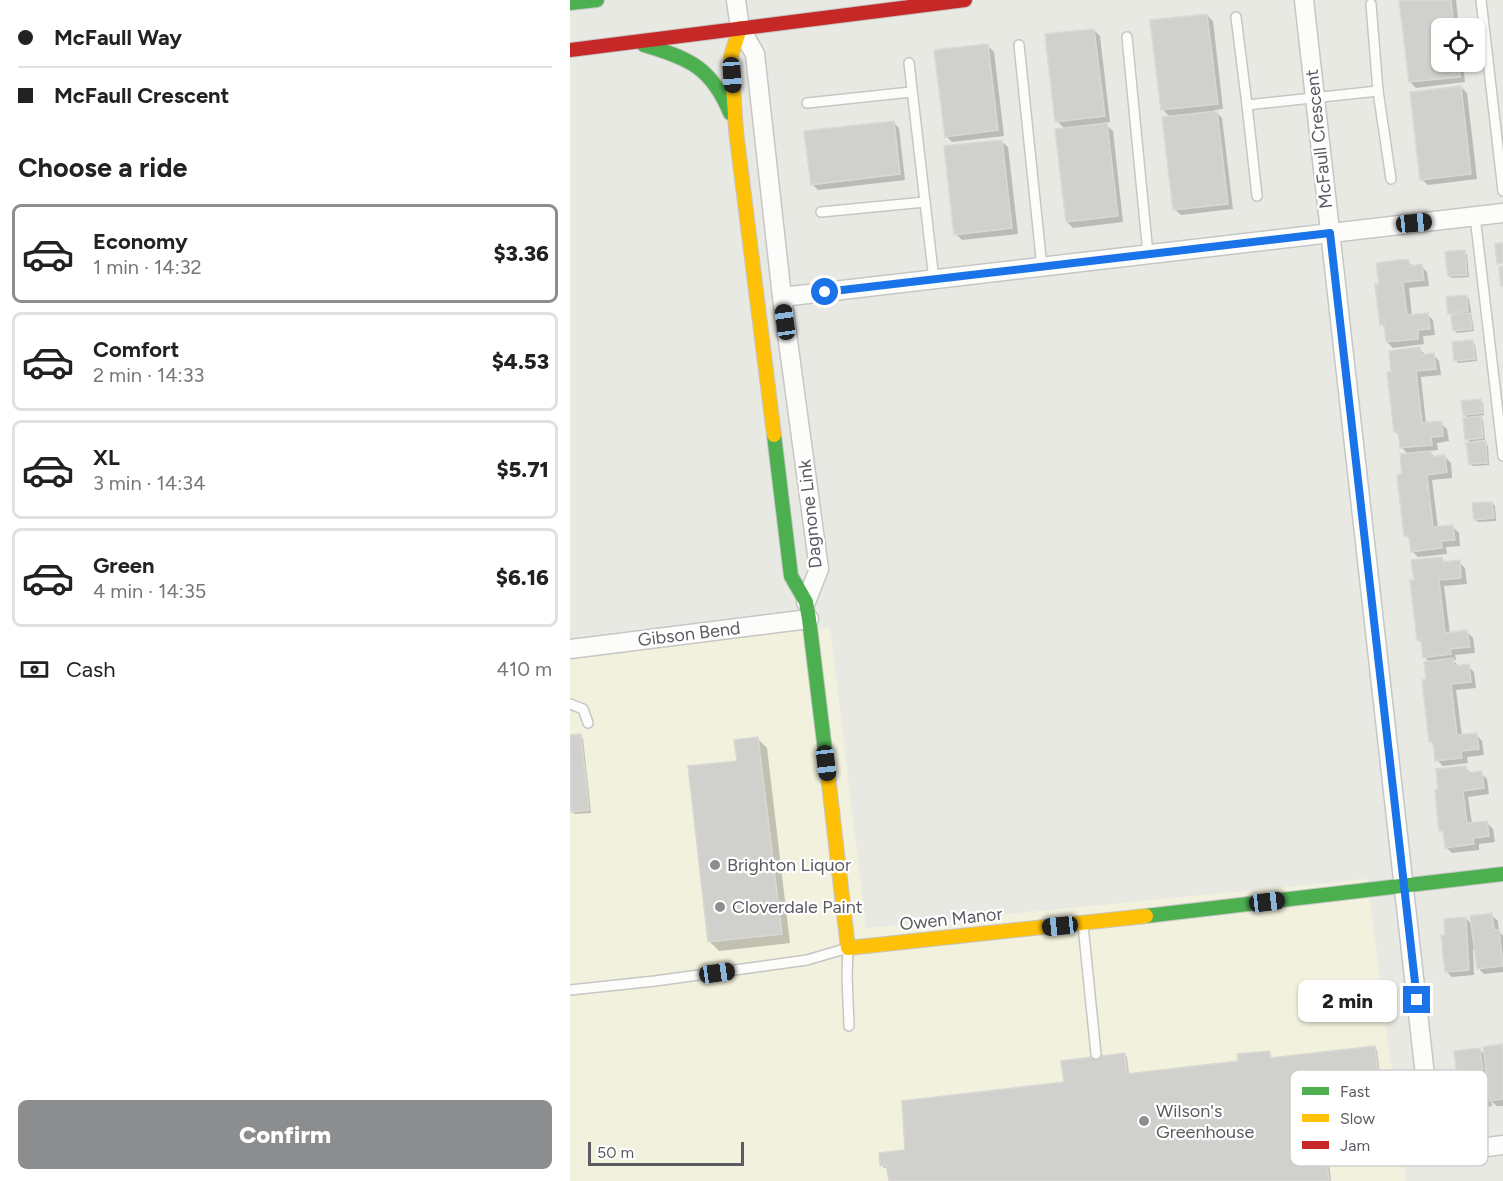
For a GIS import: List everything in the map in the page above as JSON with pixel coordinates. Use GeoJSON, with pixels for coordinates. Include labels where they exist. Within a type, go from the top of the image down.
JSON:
{"type":"FeatureCollection","features":[{"type":"Feature","properties":{"kind":"street"},"geometry":{"type":"LineString","coordinates":[[570,3],[597,0]]}},
{"type":"Feature","properties":{"kind":"street"},"geometry":{"type":"LineString","coordinates":[[736,0],[740,28]]}},
{"type":"Feature","properties":{"kind":"street"},"geometry":{"type":"LineString","coordinates":[[570,50],[965,0]]}},
{"type":"Feature","properties":{"kind":"street","name":"McFaull Crescent"},"geometry":{"type":"LineString","coordinates":[[1304,0],[1425,1070]]}},
{"type":"Feature","properties":{"kind":"street","name":"Dagnone Link"},"geometry":{"type":"LineString","coordinates":[[740,28],[731,56],[736,131],[791,576],[807,610]]}},
{"type":"Feature","properties":{"kind":"street","name":"Dagnone Link"},"geometry":{"type":"LineString","coordinates":[[740,28],[755,54],[782,297],[819,569],[807,610]]}},
{"type":"Feature","properties":{"kind":"street"},"geometry":{"type":"LineString","coordinates":[[632,42],[679,54],[706,71],[725,99],[736,131]]}},
{"type":"Feature","properties":{"kind":"street"},"geometry":{"type":"LineString","coordinates":[[782,297],[1503,213]]}},
{"type":"Feature","properties":{"kind":"street"},"geometry":{"type":"LineString","coordinates":[[807,610],[848,948]]}},
{"type":"Feature","properties":{"kind":"street","name":"Gibson Bend"},"geometry":{"type":"LineString","coordinates":[[570,649],[807,610]]}},
{"type":"Feature","properties":{"kind":"street","name":"Owen Manor"},"geometry":{"type":"LineString","coordinates":[[848,948],[1082,924],[1503,874]]}},
{"type":"Feature","properties":{"kind":"street","name":"McFaull Crescent"},"geometry":{"type":"LineString","coordinates":[[1488,1147],[1503,1145]]}},
{"type":"Feature","properties":{"kind":"lane"},"geometry":{"type":"LineString","coordinates":[[1481,0],[1503,191]]}},
{"type":"Feature","properties":{"kind":"lane"},"geometry":{"type":"LineString","coordinates":[[1371,4],[1378,91],[1391,179]]}},
{"type":"Feature","properties":{"kind":"lane"},"geometry":{"type":"LineString","coordinates":[[1236,17],[1257,196]]}},
{"type":"Feature","properties":{"kind":"lane"},"geometry":{"type":"LineString","coordinates":[[1127,36],[1148,255]]}},
{"type":"Feature","properties":{"kind":"lane"},"geometry":{"type":"LineString","coordinates":[[1019,45],[1042,267]]}},
{"type":"Feature","properties":{"kind":"lane"},"geometry":{"type":"LineString","coordinates":[[909,63],[934,280]]}},
{"type":"Feature","properties":{"kind":"lane"},"geometry":{"type":"LineString","coordinates":[[1247,105],[1378,91]]}},
{"type":"Feature","properties":{"kind":"lane"},"geometry":{"type":"LineString","coordinates":[[807,103],[911,92]]}},
{"type":"Feature","properties":{"kind":"lane"},"geometry":{"type":"LineString","coordinates":[[821,212],[925,202]]}},
{"type":"Feature","properties":{"kind":"lane"},"geometry":{"type":"LineString","coordinates":[[1475,216],[1503,456]]}},
{"type":"Feature","properties":{"kind":"lane"},"geometry":{"type":"LineString","coordinates":[[570,704],[583,709],[588,723]]}},
{"type":"Feature","properties":{"kind":"lane"},"geometry":{"type":"LineString","coordinates":[[1082,924],[1096,1054]]}},
{"type":"Feature","properties":{"kind":"lane"},"geometry":{"type":"LineString","coordinates":[[570,990],[807,960],[848,948],[849,1026]]}},
{"type":"Feature","properties":{"kind":"shaded area"},"geometry":{"type":"Polygon","coordinates":[[[830,628],[866,928],[1367,879],[1392,1070],[1290,1070],[1290,1166],[1404,1166],[1406,1181],[570,1181],[570,651],[830,628]]]}},
{"type":"Feature","properties":{"kind":"building"},"geometry":{"type":"Polygon","coordinates":[[[1399,0],[1451,0],[1453,18],[1431,18],[1431,72],[1459,72],[1460,77],[1409,82],[1399,0]]]}},
{"type":"Feature","properties":{"kind":"building"},"geometry":{"type":"Polygon","coordinates":[[[1207,14],[1218,104],[1161,110],[1150,20],[1207,14]]]}},
{"type":"Feature","properties":{"kind":"building"},"geometry":{"type":"Polygon","coordinates":[[[1094,29],[1105,116],[1055,122],[1045,34],[1094,29]]]}},
{"type":"Feature","properties":{"kind":"building"},"geometry":{"type":"Polygon","coordinates":[[[988,44],[998,130],[945,137],[934,50],[988,44]]]}},
{"type":"Feature","properties":{"kind":"building"},"geometry":{"type":"Polygon","coordinates":[[[1461,86],[1471,174],[1420,180],[1410,92],[1461,86]]]}},
{"type":"Feature","properties":{"kind":"building"},"geometry":{"type":"Polygon","coordinates":[[[1217,111],[1228,204],[1173,210],[1162,117],[1217,111]]]}},
{"type":"Feature","properties":{"kind":"building"},"geometry":{"type":"Polygon","coordinates":[[[894,121],[900,174],[811,185],[804,131],[894,121]]]}},
{"type":"Feature","properties":{"kind":"building"},"geometry":{"type":"Polygon","coordinates":[[[1107,123],[1118,216],[1066,222],[1055,129],[1107,123]]]}},
{"type":"Feature","properties":{"kind":"building"},"geometry":{"type":"Polygon","coordinates":[[[1002,140],[1012,228],[954,235],[944,146],[1002,140]]]}},
{"type":"Feature","properties":{"kind":"building"},"geometry":{"type":"Polygon","coordinates":[[[1503,243],[1503,263],[1497,264],[1495,244],[1503,243]]]}},
{"type":"Feature","properties":{"kind":"building"},"geometry":{"type":"Polygon","coordinates":[[[1465,250],[1467,275],[1448,276],[1445,252],[1465,250]]]}},
{"type":"Feature","properties":{"kind":"building"},"geometry":{"type":"Polygon","coordinates":[[[1408,259],[1409,266],[1422,264],[1424,280],[1403,282],[1407,315],[1428,313],[1430,329],[1418,330],[1418,339],[1386,342],[1384,324],[1380,325],[1375,284],[1379,284],[1376,263],[1408,259]]]}},
{"type":"Feature","properties":{"kind":"building"},"geometry":{"type":"Polygon","coordinates":[[[1503,266],[1503,286],[1501,286],[1499,267],[1503,266]]]}},
{"type":"Feature","properties":{"kind":"building"},"geometry":{"type":"Polygon","coordinates":[[[1467,295],[1468,311],[1448,314],[1446,297],[1467,295]]]}},
{"type":"Feature","properties":{"kind":"building"},"geometry":{"type":"Polygon","coordinates":[[[1470,313],[1472,329],[1453,331],[1451,315],[1470,313]]]}},
{"type":"Feature","properties":{"kind":"building"},"geometry":{"type":"Polygon","coordinates":[[[1473,340],[1475,359],[1454,361],[1452,342],[1473,340]]]}},
{"type":"Feature","properties":{"kind":"building"},"geometry":{"type":"Polygon","coordinates":[[[1420,347],[1421,355],[1434,353],[1436,369],[1416,371],[1422,423],[1442,421],[1443,436],[1431,437],[1432,445],[1400,448],[1398,431],[1394,432],[1387,372],[1391,372],[1389,351],[1420,347]]]}},
{"type":"Feature","properties":{"kind":"building"},"geometry":{"type":"Polygon","coordinates":[[[1481,399],[1483,413],[1463,415],[1461,401],[1481,399]]]}},
{"type":"Feature","properties":{"kind":"building"},"geometry":{"type":"Polygon","coordinates":[[[1481,416],[1483,438],[1465,440],[1463,418],[1481,416]]]}},
{"type":"Feature","properties":{"kind":"building"},"geometry":{"type":"Polygon","coordinates":[[[1486,441],[1487,463],[1469,464],[1466,443],[1486,441]]]}},
{"type":"Feature","properties":{"kind":"building"},"geometry":{"type":"Polygon","coordinates":[[[1431,451],[1431,457],[1445,455],[1447,472],[1427,475],[1433,527],[1453,525],[1455,540],[1441,541],[1442,548],[1411,552],[1409,535],[1404,536],[1397,475],[1402,474],[1400,454],[1431,451]]]}},
{"type":"Feature","properties":{"kind":"building"},"geometry":{"type":"Polygon","coordinates":[[[1492,502],[1494,518],[1474,520],[1472,503],[1492,502]]]}},
{"type":"Feature","properties":{"kind":"building"},"geometry":{"type":"Polygon","coordinates":[[[1442,557],[1443,562],[1460,560],[1461,578],[1439,580],[1445,633],[1467,630],[1470,647],[1450,649],[1451,654],[1423,658],[1421,640],[1417,640],[1410,580],[1414,580],[1411,560],[1442,557]]]}},
{"type":"Feature","properties":{"kind":"building"},"geometry":{"type":"Polygon","coordinates":[[[1453,658],[1454,666],[1469,664],[1471,682],[1451,684],[1457,735],[1477,733],[1479,749],[1461,751],[1462,758],[1435,761],[1433,742],[1429,742],[1422,680],[1426,679],[1424,662],[1453,658]]]}},
{"type":"Feature","properties":{"kind":"building"},"geometry":{"type":"Polygon","coordinates":[[[581,734],[589,810],[571,812],[570,735],[581,734]]]}},
{"type":"Feature","properties":{"kind":"building"},"geometry":{"type":"Polygon","coordinates":[[[758,737],[782,934],[708,942],[688,766],[737,761],[734,740],[758,737]]]}},
{"type":"Feature","properties":{"kind":"building"},"geometry":{"type":"Polygon","coordinates":[[[1466,766],[1467,773],[1482,771],[1484,788],[1463,791],[1467,823],[1487,821],[1489,836],[1473,838],[1474,844],[1445,848],[1443,830],[1439,831],[1435,790],[1438,790],[1436,769],[1466,766]]]}},
{"type":"Feature","properties":{"kind":"building"},"geometry":{"type":"Polygon","coordinates":[[[1492,913],[1494,930],[1499,930],[1503,966],[1477,969],[1470,916],[1492,913]]]}},
{"type":"Feature","properties":{"kind":"building"},"geometry":{"type":"Polygon","coordinates":[[[1466,917],[1469,970],[1445,972],[1441,935],[1445,935],[1444,919],[1466,917]]]}},
{"type":"Feature","properties":{"kind":"building"},"geometry":{"type":"Polygon","coordinates":[[[1503,1044],[1503,1099],[1490,1101],[1488,1070],[1486,1070],[1483,1047],[1503,1044]]]}},
{"type":"Feature","properties":{"kind":"building","name":"Wilson's Greenhouse"},"geometry":{"type":"Polygon","coordinates":[[[1375,1046],[1378,1070],[1290,1070],[1290,1166],[1328,1166],[1329,1181],[889,1181],[886,1165],[880,1166],[879,1153],[905,1150],[902,1101],[1064,1082],[1061,1061],[1125,1053],[1127,1074],[1238,1061],[1237,1054],[1270,1051],[1270,1058],[1375,1046]]]}},
{"type":"Feature","properties":{"kind":"building"},"geometry":{"type":"Polygon","coordinates":[[[1480,1048],[1483,1070],[1456,1070],[1454,1051],[1480,1048]]]}},
{"type":"Feature","properties":{"kind":"traffic: fast"},"geometry":{"type":"LineString","coordinates":[[570,3],[597,0]]}},
{"type":"Feature","properties":{"kind":"traffic: fast"},"geometry":{"type":"LineString","coordinates":[[644,45],[674,55],[697,67],[715,85],[730,113]]}},
{"type":"Feature","properties":{"kind":"traffic: fast"},"geometry":{"type":"LineString","coordinates":[[774,435],[791,576],[806,602],[809,619],[827,767]]}},
{"type":"Feature","properties":{"kind":"traffic: fast"},"geometry":{"type":"LineString","coordinates":[[1146,916],[1503,874]]}},
{"type":"Feature","properties":{"kind":"traffic: slow"},"geometry":{"type":"LineString","coordinates":[[740,28],[731,56],[736,131],[774,435]]}},
{"type":"Feature","properties":{"kind":"traffic: slow"},"geometry":{"type":"LineString","coordinates":[[827,767],[848,948],[1146,916]]}},
{"type":"Feature","properties":{"kind":"traffic: jam"},"geometry":{"type":"LineString","coordinates":[[570,50],[965,0]]}},
{"type":"Feature","properties":{"kind":"place","name":"Brighton Liquor"},"geometry":{"type":"Point","coordinates":[715,865]}},
{"type":"Feature","properties":{"kind":"place","name":"Cloverdale Paint"},"geometry":{"type":"Point","coordinates":[720,907]}},
{"type":"Feature","properties":{"kind":"place","name":"Wilson's Greenhouse"},"geometry":{"type":"Point","coordinates":[1144,1121]}},
{"type":"Feature","properties":{"kind":"route"},"geometry":{"type":"LineString","coordinates":[[825,292],[1330,233],[1417,1000]]}}]}
